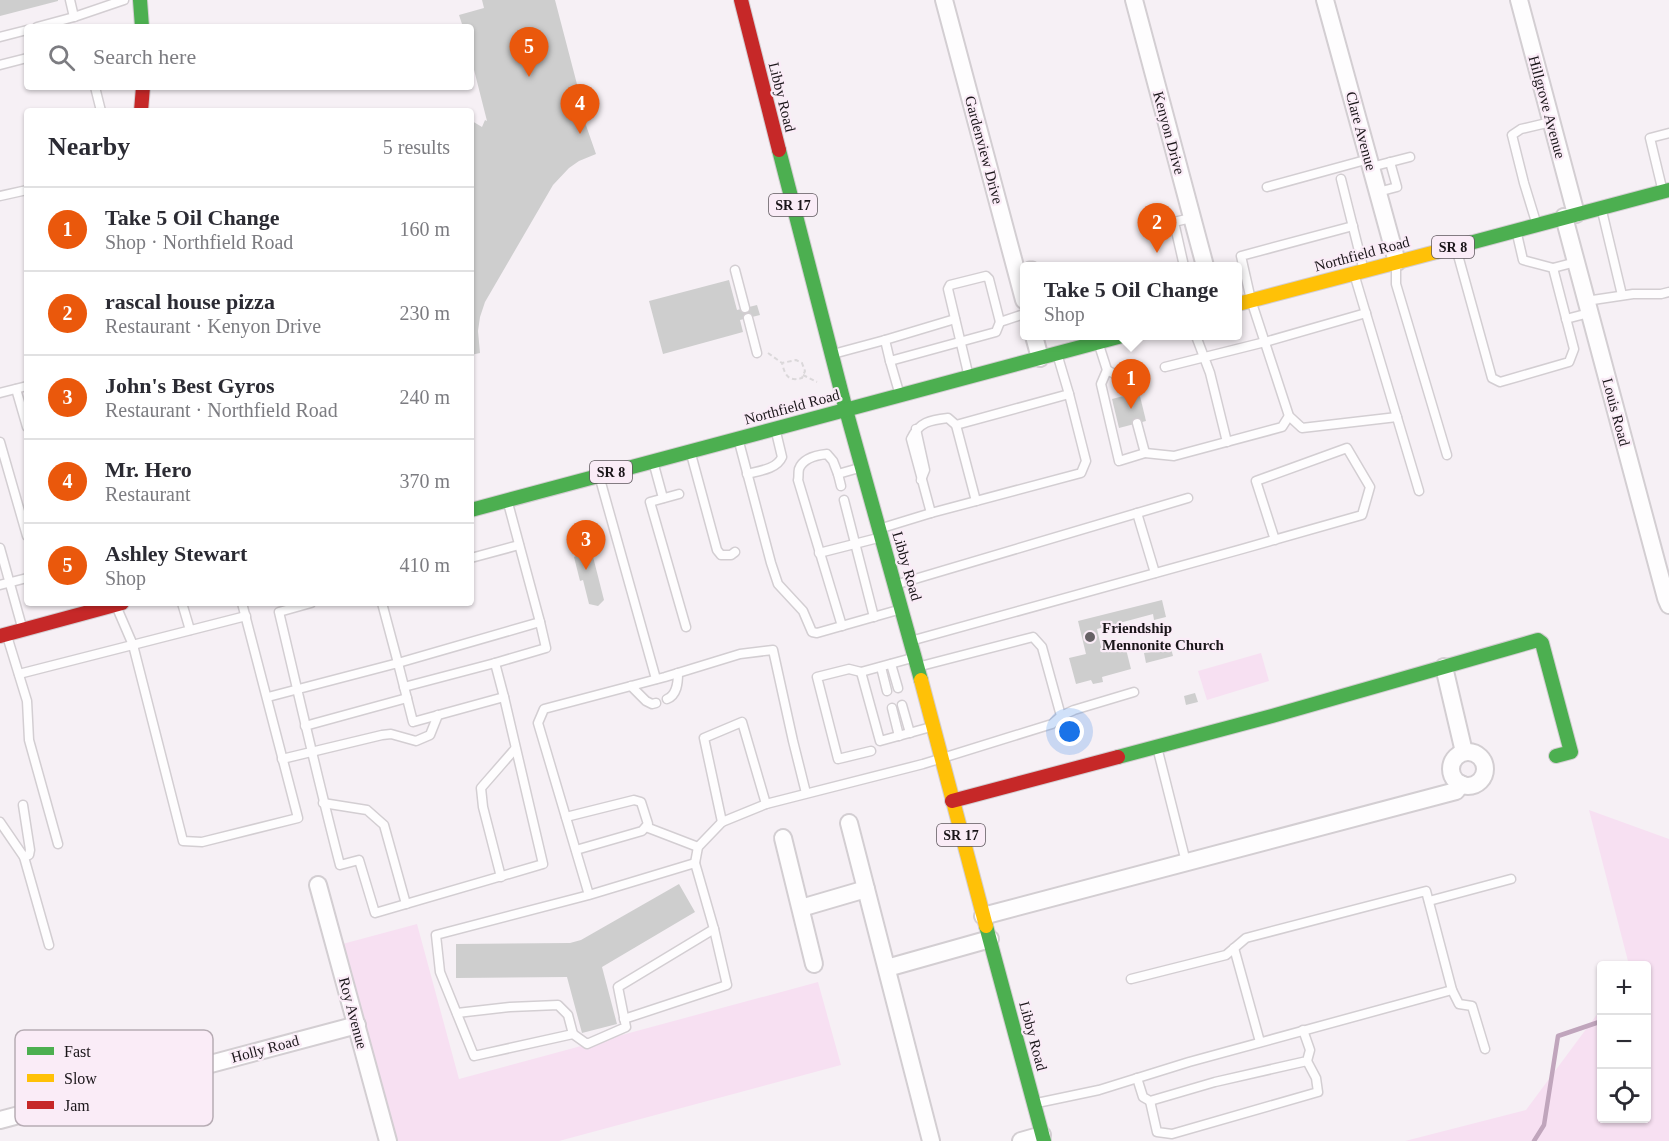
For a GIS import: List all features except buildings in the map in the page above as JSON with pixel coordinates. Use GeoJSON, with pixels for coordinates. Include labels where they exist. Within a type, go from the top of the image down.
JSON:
{"type":"FeatureCollection","features":[{"type":"Feature","properties":{"kind":"main road"},"geometry":{"type":"LineString","coordinates":[[140,0],[142,24]]}},
{"type":"Feature","properties":{"kind":"main road","name":"Libby Road"},"geometry":{"type":"LineString","coordinates":[[741,0],[846,410],[902,609],[1043,1138]]}},
{"type":"Feature","properties":{"kind":"main road"},"geometry":{"type":"LineString","coordinates":[[141,108],[143,90]]}},
{"type":"Feature","properties":{"kind":"main road","name":"Northfield Road"},"geometry":{"type":"LineString","coordinates":[[1244,302],[1666,190]]}},
{"type":"Feature","properties":{"kind":"main road","name":"Northfield Road"},"geometry":{"type":"LineString","coordinates":[[474,509],[1106,340]]}},
{"type":"Feature","properties":{"kind":"main road"},"geometry":{"type":"LineString","coordinates":[[3,635],[112,606]]}},
{"type":"Feature","properties":{"kind":"main road"},"geometry":{"type":"LineString","coordinates":[[952,801],[1272,716],[1538,640],[1542,643],[1571,752],[1556,756]]}},
{"type":"Feature","properties":{"kind":"street","name":"Gardenview Drive"},"geometry":{"type":"LineString","coordinates":[[944,0],[1024,262]]}},
{"type":"Feature","properties":{"kind":"street","name":"Kenyon Drive"},"geometry":{"type":"LineString","coordinates":[[1134,0],[1204,262]]}},
{"type":"Feature","properties":{"kind":"street","name":"Clare Avenue"},"geometry":{"type":"LineString","coordinates":[[1325,0],[1397,262]]}},
{"type":"Feature","properties":{"kind":"street","name":"Hillgrove Avenue"},"geometry":{"type":"LineString","coordinates":[[1519,0],[1551,122],[1570,216]]}},
{"type":"Feature","properties":{"kind":"street","name":"Louis Road"},"geometry":{"type":"LineString","coordinates":[[1570,216],[1576,262],[1669,605]]}},
{"type":"Feature","properties":{"kind":"street"},"geometry":{"type":"LineString","coordinates":[[1035,340],[1040,358]]}},
{"type":"Feature","properties":{"kind":"street"},"geometry":{"type":"LineString","coordinates":[[1443,667],[1464,752]]}},
{"type":"Feature","properties":{"kind":"street"},"geometry":{"type":"LineString","coordinates":[[1464,752],[1476,754],[1482,759],[1485,767],[1480,781],[1471,785],[1461,784],[1452,772],[1451,766],[1457,756],[1464,752]]}},
{"type":"Feature","properties":{"kind":"street"},"geometry":{"type":"LineString","coordinates":[[983,916],[1456,791],[1461,784]]}},
{"type":"Feature","properties":{"kind":"street"},"geometry":{"type":"LineString","coordinates":[[849,823],[931,1141]]}},
{"type":"Feature","properties":{"kind":"street"},"geometry":{"type":"LineString","coordinates":[[783,838],[814,964]]}},
{"type":"Feature","properties":{"kind":"street","name":"Roy Avenue"},"geometry":{"type":"LineString","coordinates":[[318,885],[388,1141]]}},
{"type":"Feature","properties":{"kind":"street"},"geometry":{"type":"LineString","coordinates":[[801,908],[866,889]]}},
{"type":"Feature","properties":{"kind":"street"},"geometry":{"type":"LineString","coordinates":[[887,968],[990,939]]}},
{"type":"Feature","properties":{"kind":"street","name":"Holly Road"},"geometry":{"type":"LineString","coordinates":[[213,1063],[357,1024]]}},
{"type":"Feature","properties":{"kind":"street","name":"Holly Road"},"geometry":{"type":"LineString","coordinates":[[0,1120],[15,1116]]}},
{"type":"Feature","properties":{"kind":"street"},"geometry":{"type":"LineString","coordinates":[[1021,1141],[1043,1138]]}},
{"type":"Feature","properties":{"kind":"lane"},"geometry":{"type":"LineString","coordinates":[[70,0],[75,17]]}},
{"type":"Feature","properties":{"kind":"lane"},"geometry":{"type":"LineString","coordinates":[[48,24],[75,17],[105,3],[124,0]]}},
{"type":"Feature","properties":{"kind":"lane"},"geometry":{"type":"LineString","coordinates":[[0,37],[24,31]]}},
{"type":"Feature","properties":{"kind":"lane"},"geometry":{"type":"LineString","coordinates":[[0,65],[24,59]]}},
{"type":"Feature","properties":{"kind":"lane"},"geometry":{"type":"LineString","coordinates":[[96,90],[100,108]]}},
{"type":"Feature","properties":{"kind":"lane"},"geometry":{"type":"LineString","coordinates":[[1537,225],[1512,135],[1521,129],[1551,122]]}},
{"type":"Feature","properties":{"kind":"lane"},"geometry":{"type":"LineString","coordinates":[[1666,190],[1650,138],[1669,133]]}},
{"type":"Feature","properties":{"kind":"lane"},"geometry":{"type":"LineString","coordinates":[[1267,187],[1370,163],[1410,158]]}},
{"type":"Feature","properties":{"kind":"lane"},"geometry":{"type":"LineString","coordinates":[[1377,192],[1397,187],[1390,162]]}},
{"type":"Feature","properties":{"kind":"lane"},"geometry":{"type":"LineString","coordinates":[[1341,179],[1353,226],[1366,313],[1419,491]]}},
{"type":"Feature","properties":{"kind":"lane"},"geometry":{"type":"LineString","coordinates":[[0,196],[24,191]]}},
{"type":"Feature","properties":{"kind":"lane"},"geometry":{"type":"LineString","coordinates":[[1602,207],[1622,295]]}},
{"type":"Feature","properties":{"kind":"lane"},"geometry":{"type":"LineString","coordinates":[[1183,262],[1174,222],[1191,218]]}},
{"type":"Feature","properties":{"kind":"lane"},"geometry":{"type":"LineString","coordinates":[[1241,262],[1240,256],[1353,226]]}},
{"type":"Feature","properties":{"kind":"lane"},"geometry":{"type":"LineString","coordinates":[[1516,231],[1523,260],[1553,268],[1576,262]]}},
{"type":"Feature","properties":{"kind":"lane"},"geometry":{"type":"LineString","coordinates":[[1456,246],[1492,378],[1500,382],[1569,362],[1574,350],[1553,268]]}},
{"type":"Feature","properties":{"kind":"lane"},"geometry":{"type":"LineString","coordinates":[[1397,262],[1396,284],[1447,455]]}},
{"type":"Feature","properties":{"kind":"lane"},"geometry":{"type":"LineString","coordinates":[[735,270],[745,308]]}},
{"type":"Feature","properties":{"kind":"lane"},"geometry":{"type":"LineString","coordinates":[[890,361],[960,342],[996,332],[1000,322],[989,279],[986,276],[951,285],[948,289],[960,342],[969,377]]}},
{"type":"Feature","properties":{"kind":"lane"},"geometry":{"type":"LineString","coordinates":[[1242,279],[1244,302],[1265,342],[1289,416],[1302,428],[1397,417]]}},
{"type":"Feature","properties":{"kind":"lane"},"geometry":{"type":"LineString","coordinates":[[1566,319],[1588,307],[1622,295],[1669,292]]}},
{"type":"Feature","properties":{"kind":"lane"},"geometry":{"type":"LineString","coordinates":[[1165,367],[1265,342],[1366,313]]}},
{"type":"Feature","properties":{"kind":"lane"},"geometry":{"type":"LineString","coordinates":[[1000,322],[1020,315]]}},
{"type":"Feature","properties":{"kind":"lane"},"geometry":{"type":"LineString","coordinates":[[748,318],[761,352]]}},
{"type":"Feature","properties":{"kind":"lane"},"geometry":{"type":"LineString","coordinates":[[832,354],[955,319]]}},
{"type":"Feature","properties":{"kind":"lane"},"geometry":{"type":"LineString","coordinates":[[885,340],[900,395]]}},
{"type":"Feature","properties":{"kind":"lane"},"geometry":{"type":"LineString","coordinates":[[1197,340],[1210,373],[1227,442]]}},
{"type":"Feature","properties":{"kind":"lane"},"geometry":{"type":"LineString","coordinates":[[1098,342],[1107,369],[1101,384],[1119,460],[1145,453],[1174,456],[1282,427],[1289,416]]}},
{"type":"Feature","properties":{"kind":"lane"},"geometry":{"type":"LineString","coordinates":[[819,553],[855,544],[930,513],[1081,473],[1086,461],[1056,353]]}},
{"type":"Feature","properties":{"kind":"lane"},"geometry":{"type":"LineString","coordinates":[[1107,369],[1124,379],[1130,394]]}},
{"type":"Feature","properties":{"kind":"lane"},"geometry":{"type":"LineString","coordinates":[[0,393],[24,387]]}},
{"type":"Feature","properties":{"kind":"lane"},"geometry":{"type":"LineString","coordinates":[[16,389],[24,417]]}},
{"type":"Feature","properties":{"kind":"lane"},"geometry":{"type":"LineString","coordinates":[[956,425],[1069,394]]}},
{"type":"Feature","properties":{"kind":"lane"},"geometry":{"type":"LineString","coordinates":[[930,513],[912,440],[916,428],[933,420],[948,418],[956,425],[976,501]]}},
{"type":"Feature","properties":{"kind":"lane"},"geometry":{"type":"LineString","coordinates":[[1137,423],[1145,453]]}},
{"type":"Feature","properties":{"kind":"lane"},"geometry":{"type":"LineString","coordinates":[[747,474],[771,467],[781,460],[775,429]]}},
{"type":"Feature","properties":{"kind":"lane"},"geometry":{"type":"LineString","coordinates":[[738,438],[778,584],[803,611],[812,632],[817,633],[902,609]]}},
{"type":"Feature","properties":{"kind":"lane"},"geometry":{"type":"LineString","coordinates":[[0,442],[24,526]]}},
{"type":"Feature","properties":{"kind":"lane"},"geometry":{"type":"LineString","coordinates":[[910,641],[1275,540],[1362,515],[1370,487],[1347,448],[1256,481],[1275,540]]}},
{"type":"Feature","properties":{"kind":"lane"},"geometry":{"type":"LineString","coordinates":[[691,451],[717,550],[721,555],[731,555],[735,552]]}},
{"type":"Feature","properties":{"kind":"lane"},"geometry":{"type":"LineString","coordinates":[[841,486],[833,461],[827,454],[818,455],[804,462],[799,469],[798,480],[842,626]]}},
{"type":"Feature","properties":{"kind":"lane"},"geometry":{"type":"LineString","coordinates":[[653,461],[663,498]]}},
{"type":"Feature","properties":{"kind":"lane"},"geometry":{"type":"LineString","coordinates":[[838,474],[863,468]]}},
{"type":"Feature","properties":{"kind":"lane"},"geometry":{"type":"LineString","coordinates":[[599,476],[656,679]]}},
{"type":"Feature","properties":{"kind":"lane"},"geometry":{"type":"LineString","coordinates":[[679,494],[650,502],[686,627]]}},
{"type":"Feature","properties":{"kind":"lane"},"geometry":{"type":"LineString","coordinates":[[895,585],[1188,498]]}},
{"type":"Feature","properties":{"kind":"lane"},"geometry":{"type":"LineString","coordinates":[[404,687],[546,648],[507,500]]}},
{"type":"Feature","properties":{"kind":"lane"},"geometry":{"type":"LineString","coordinates":[[844,500],[874,617]]}},
{"type":"Feature","properties":{"kind":"lane"},"geometry":{"type":"LineString","coordinates":[[1137,513],[1155,573]]}},
{"type":"Feature","properties":{"kind":"lane"},"geometry":{"type":"LineString","coordinates":[[474,557],[519,545]]}},
{"type":"Feature","properties":{"kind":"lane"},"geometry":{"type":"LineString","coordinates":[[0,548],[23,631]]}},
{"type":"Feature","properties":{"kind":"lane"},"geometry":{"type":"LineString","coordinates":[[0,585],[24,579]]}},
{"type":"Feature","properties":{"kind":"lane"},"geometry":{"type":"LineString","coordinates":[[120,606],[133,645],[183,841],[202,842],[298,818],[243,606]]}},
{"type":"Feature","properties":{"kind":"lane"},"geometry":{"type":"LineString","coordinates":[[183,606],[190,630]]}},
{"type":"Feature","properties":{"kind":"lane"},"geometry":{"type":"LineString","coordinates":[[300,606],[279,612],[323,802],[340,865],[359,860],[375,913],[543,864],[495,663]]}},
{"type":"Feature","properties":{"kind":"lane"},"geometry":{"type":"LineString","coordinates":[[383,606],[413,722],[504,697]]}},
{"type":"Feature","properties":{"kind":"lane"},"geometry":{"type":"LineString","coordinates":[[19,674],[246,616]]}},
{"type":"Feature","properties":{"kind":"lane"},"geometry":{"type":"LineString","coordinates":[[268,698],[540,622]]}},
{"type":"Feature","properties":{"kind":"lane"},"geometry":{"type":"LineString","coordinates":[[3,635],[27,701],[29,740],[58,844]]}},
{"type":"Feature","properties":{"kind":"lane"},"geometry":{"type":"LineString","coordinates":[[871,751],[838,759],[817,677],[849,669],[861,672],[891,664],[916,662],[1033,637],[1042,647],[1061,716]]}},
{"type":"Feature","properties":{"kind":"lane"},"geometry":{"type":"LineString","coordinates":[[589,895],[538,723],[544,710],[740,654],[773,650],[807,793]]}},
{"type":"Feature","properties":{"kind":"lane"},"geometry":{"type":"LineString","coordinates":[[891,664],[898,688]]}},
{"type":"Feature","properties":{"kind":"lane"},"geometry":{"type":"LineString","coordinates":[[881,667],[887,691]]}},
{"type":"Feature","properties":{"kind":"lane"},"geometry":{"type":"LineString","coordinates":[[861,672],[880,741],[933,727]]}},
{"type":"Feature","properties":{"kind":"lane"},"geometry":{"type":"LineString","coordinates":[[667,699],[671,697],[678,684],[678,673]]}},
{"type":"Feature","properties":{"kind":"lane"},"geometry":{"type":"LineString","coordinates":[[632,686],[646,701],[656,703]]}},
{"type":"Feature","properties":{"kind":"lane"},"geometry":{"type":"LineString","coordinates":[[624,1019],[727,985],[695,863],[698,847],[722,822],[766,804],[923,764],[1052,724],[1061,716],[1074,710],[1134,692]]}},
{"type":"Feature","properties":{"kind":"lane"},"geometry":{"type":"LineString","coordinates":[[305,726],[407,698]]}},
{"type":"Feature","properties":{"kind":"lane"},"geometry":{"type":"LineString","coordinates":[[902,705],[910,733]]}},
{"type":"Feature","properties":{"kind":"lane"},"geometry":{"type":"LineString","coordinates":[[892,708],[899,736]]}},
{"type":"Feature","properties":{"kind":"lane"},"geometry":{"type":"LineString","coordinates":[[282,759],[382,735],[391,734],[416,741],[430,735],[438,715]]}},
{"type":"Feature","properties":{"kind":"lane"},"geometry":{"type":"LineString","coordinates":[[722,822],[705,738],[742,722],[766,804]]}},
{"type":"Feature","properties":{"kind":"lane"},"geometry":{"type":"LineString","coordinates":[[1156,747],[1186,862]]}},
{"type":"Feature","properties":{"kind":"lane"},"geometry":{"type":"LineString","coordinates":[[501,877],[483,807],[481,788],[515,749]]}},
{"type":"Feature","properties":{"kind":"lane"},"geometry":{"type":"LineString","coordinates":[[566,817],[637,800],[642,805],[648,824],[642,831],[576,850]]}},
{"type":"Feature","properties":{"kind":"lane"},"geometry":{"type":"LineString","coordinates":[[323,802],[367,810],[384,825],[406,904]]}},
{"type":"Feature","properties":{"kind":"lane"},"geometry":{"type":"LineString","coordinates":[[24,805],[30,850],[29,855],[24,857]]}},
{"type":"Feature","properties":{"kind":"lane"},"geometry":{"type":"LineString","coordinates":[[0,822],[24,857],[49,945]]}},
{"type":"Feature","properties":{"kind":"lane"},"geometry":{"type":"LineString","coordinates":[[646,827],[698,847]]}},
{"type":"Feature","properties":{"kind":"lane"},"geometry":{"type":"LineString","coordinates":[[573,1034],[474,1056],[440,972],[436,934],[589,895],[695,863]]}},
{"type":"Feature","properties":{"kind":"lane"},"geometry":{"type":"LineString","coordinates":[[1429,901],[1510,879]]}},
{"type":"Feature","properties":{"kind":"lane"},"geometry":{"type":"LineString","coordinates":[[1131,979],[1226,955],[1246,938],[1426,891],[1452,990],[1459,1004],[1472,1006],[1485,1049]]}},
{"type":"Feature","properties":{"kind":"lane"},"geometry":{"type":"LineString","coordinates":[[457,1013],[558,1005],[568,1015],[573,1034],[587,1044],[626,1027],[618,987],[714,929]]}},
{"type":"Feature","properties":{"kind":"lane"},"geometry":{"type":"LineString","coordinates":[[1234,948],[1260,1042]]}},
{"type":"Feature","properties":{"kind":"lane"},"geometry":{"type":"LineString","coordinates":[[1034,1103],[1099,1090],[1260,1042],[1452,990]]}},
{"type":"Feature","properties":{"kind":"lane"},"geometry":{"type":"LineString","coordinates":[[1150,1101],[1157,1132],[1173,1134],[1318,1092],[1316,1078],[1307,1061],[1310,1050],[1303,1030]]}},
{"type":"Feature","properties":{"kind":"lane"},"geometry":{"type":"LineString","coordinates":[[1137,1078],[1143,1097],[1150,1101],[1215,1082],[1307,1061]]}},
{"type":"Feature","properties":{"kind":"path"},"geometry":{"type":"LineString","coordinates":[[761,352],[782,363],[796,360],[802,363],[805,370],[802,378],[789,379],[784,374],[782,363]]}},
{"type":"Feature","properties":{"kind":"path"},"geometry":{"type":"LineString","coordinates":[[803,375],[818,382]]}},
{"type":"Feature","properties":{"kind":"shaded area"},"geometry":{"type":"Polygon","coordinates":[[[1261,653],[1269,681],[1207,700],[1198,671],[1261,653]]]}},
{"type":"Feature","properties":{"kind":"shaded area"},"geometry":{"type":"Polygon","coordinates":[[[1589,810],[1669,839],[1669,1141],[1405,1141],[1526,1110],[1597,1014],[1597,1123],[1651,1123],[1651,961],[1628,961],[1589,810]]]}},
{"type":"Feature","properties":{"kind":"shaded area"},"geometry":{"type":"Polygon","coordinates":[[[417,924],[459,1079],[818,982],[841,1065],[559,1141],[388,1141],[335,946],[417,924]]]}},
{"type":"Feature","properties":{"kind":"waterway"},"geometry":{"type":"LineString","coordinates":[[1534,1141],[1544,1125],[1558,1036],[1597,1023]]}},
{"type":"Feature","properties":{"kind":"traffic: fast"},"geometry":{"type":"LineString","coordinates":[[140,0],[142,24]]}},
{"type":"Feature","properties":{"kind":"traffic: fast"},"geometry":{"type":"LineString","coordinates":[[779,150],[846,410],[921,680]]}},
{"type":"Feature","properties":{"kind":"traffic: fast"},"geometry":{"type":"LineString","coordinates":[[1436,252],[1669,190]]}},
{"type":"Feature","properties":{"kind":"traffic: fast"},"geometry":{"type":"LineString","coordinates":[[474,509],[1107,340]]}},
{"type":"Feature","properties":{"kind":"traffic: fast"},"geometry":{"type":"LineString","coordinates":[[1118,757],[1272,716],[1538,640],[1542,643],[1571,752],[1556,756]]}},
{"type":"Feature","properties":{"kind":"traffic: fast"},"geometry":{"type":"LineString","coordinates":[[986,926],[1044,1141]]}},
{"type":"Feature","properties":{"kind":"traffic: slow"},"geometry":{"type":"LineString","coordinates":[[1242,303],[1436,252]]}},
{"type":"Feature","properties":{"kind":"traffic: slow"},"geometry":{"type":"LineString","coordinates":[[921,680],[986,926]]}},
{"type":"Feature","properties":{"kind":"traffic: jam"},"geometry":{"type":"LineString","coordinates":[[741,0],[779,150]]}},
{"type":"Feature","properties":{"kind":"traffic: jam"},"geometry":{"type":"LineString","coordinates":[[141,108],[143,90]]}},
{"type":"Feature","properties":{"kind":"traffic: jam"},"geometry":{"type":"LineString","coordinates":[[0,636],[111,606]]}},
{"type":"Feature","properties":{"kind":"traffic: jam"},"geometry":{"type":"LineString","coordinates":[[952,801],[1118,757]]}},
{"type":"Feature","properties":{"kind":"place","name":"Ashley Stewart"},"geometry":{"type":"Point","coordinates":[529,77]}},
{"type":"Feature","properties":{"kind":"place","name":"Mr. Hero"},"geometry":{"type":"Point","coordinates":[580,134]}},
{"type":"Feature","properties":{"kind":"place","name":"rascal house pizza"},"geometry":{"type":"Point","coordinates":[1157,253]}},
{"type":"Feature","properties":{"kind":"place","name":"Take 5 Oil Change"},"geometry":{"type":"Point","coordinates":[1131,409]}},
{"type":"Feature","properties":{"kind":"place","name":"John's Best Gyros"},"geometry":{"type":"Point","coordinates":[586,570]}},
{"type":"Feature","properties":{"kind":"place","name":"Friendship Mennonite Church"},"geometry":{"type":"Point","coordinates":[1090,637]}}]}
